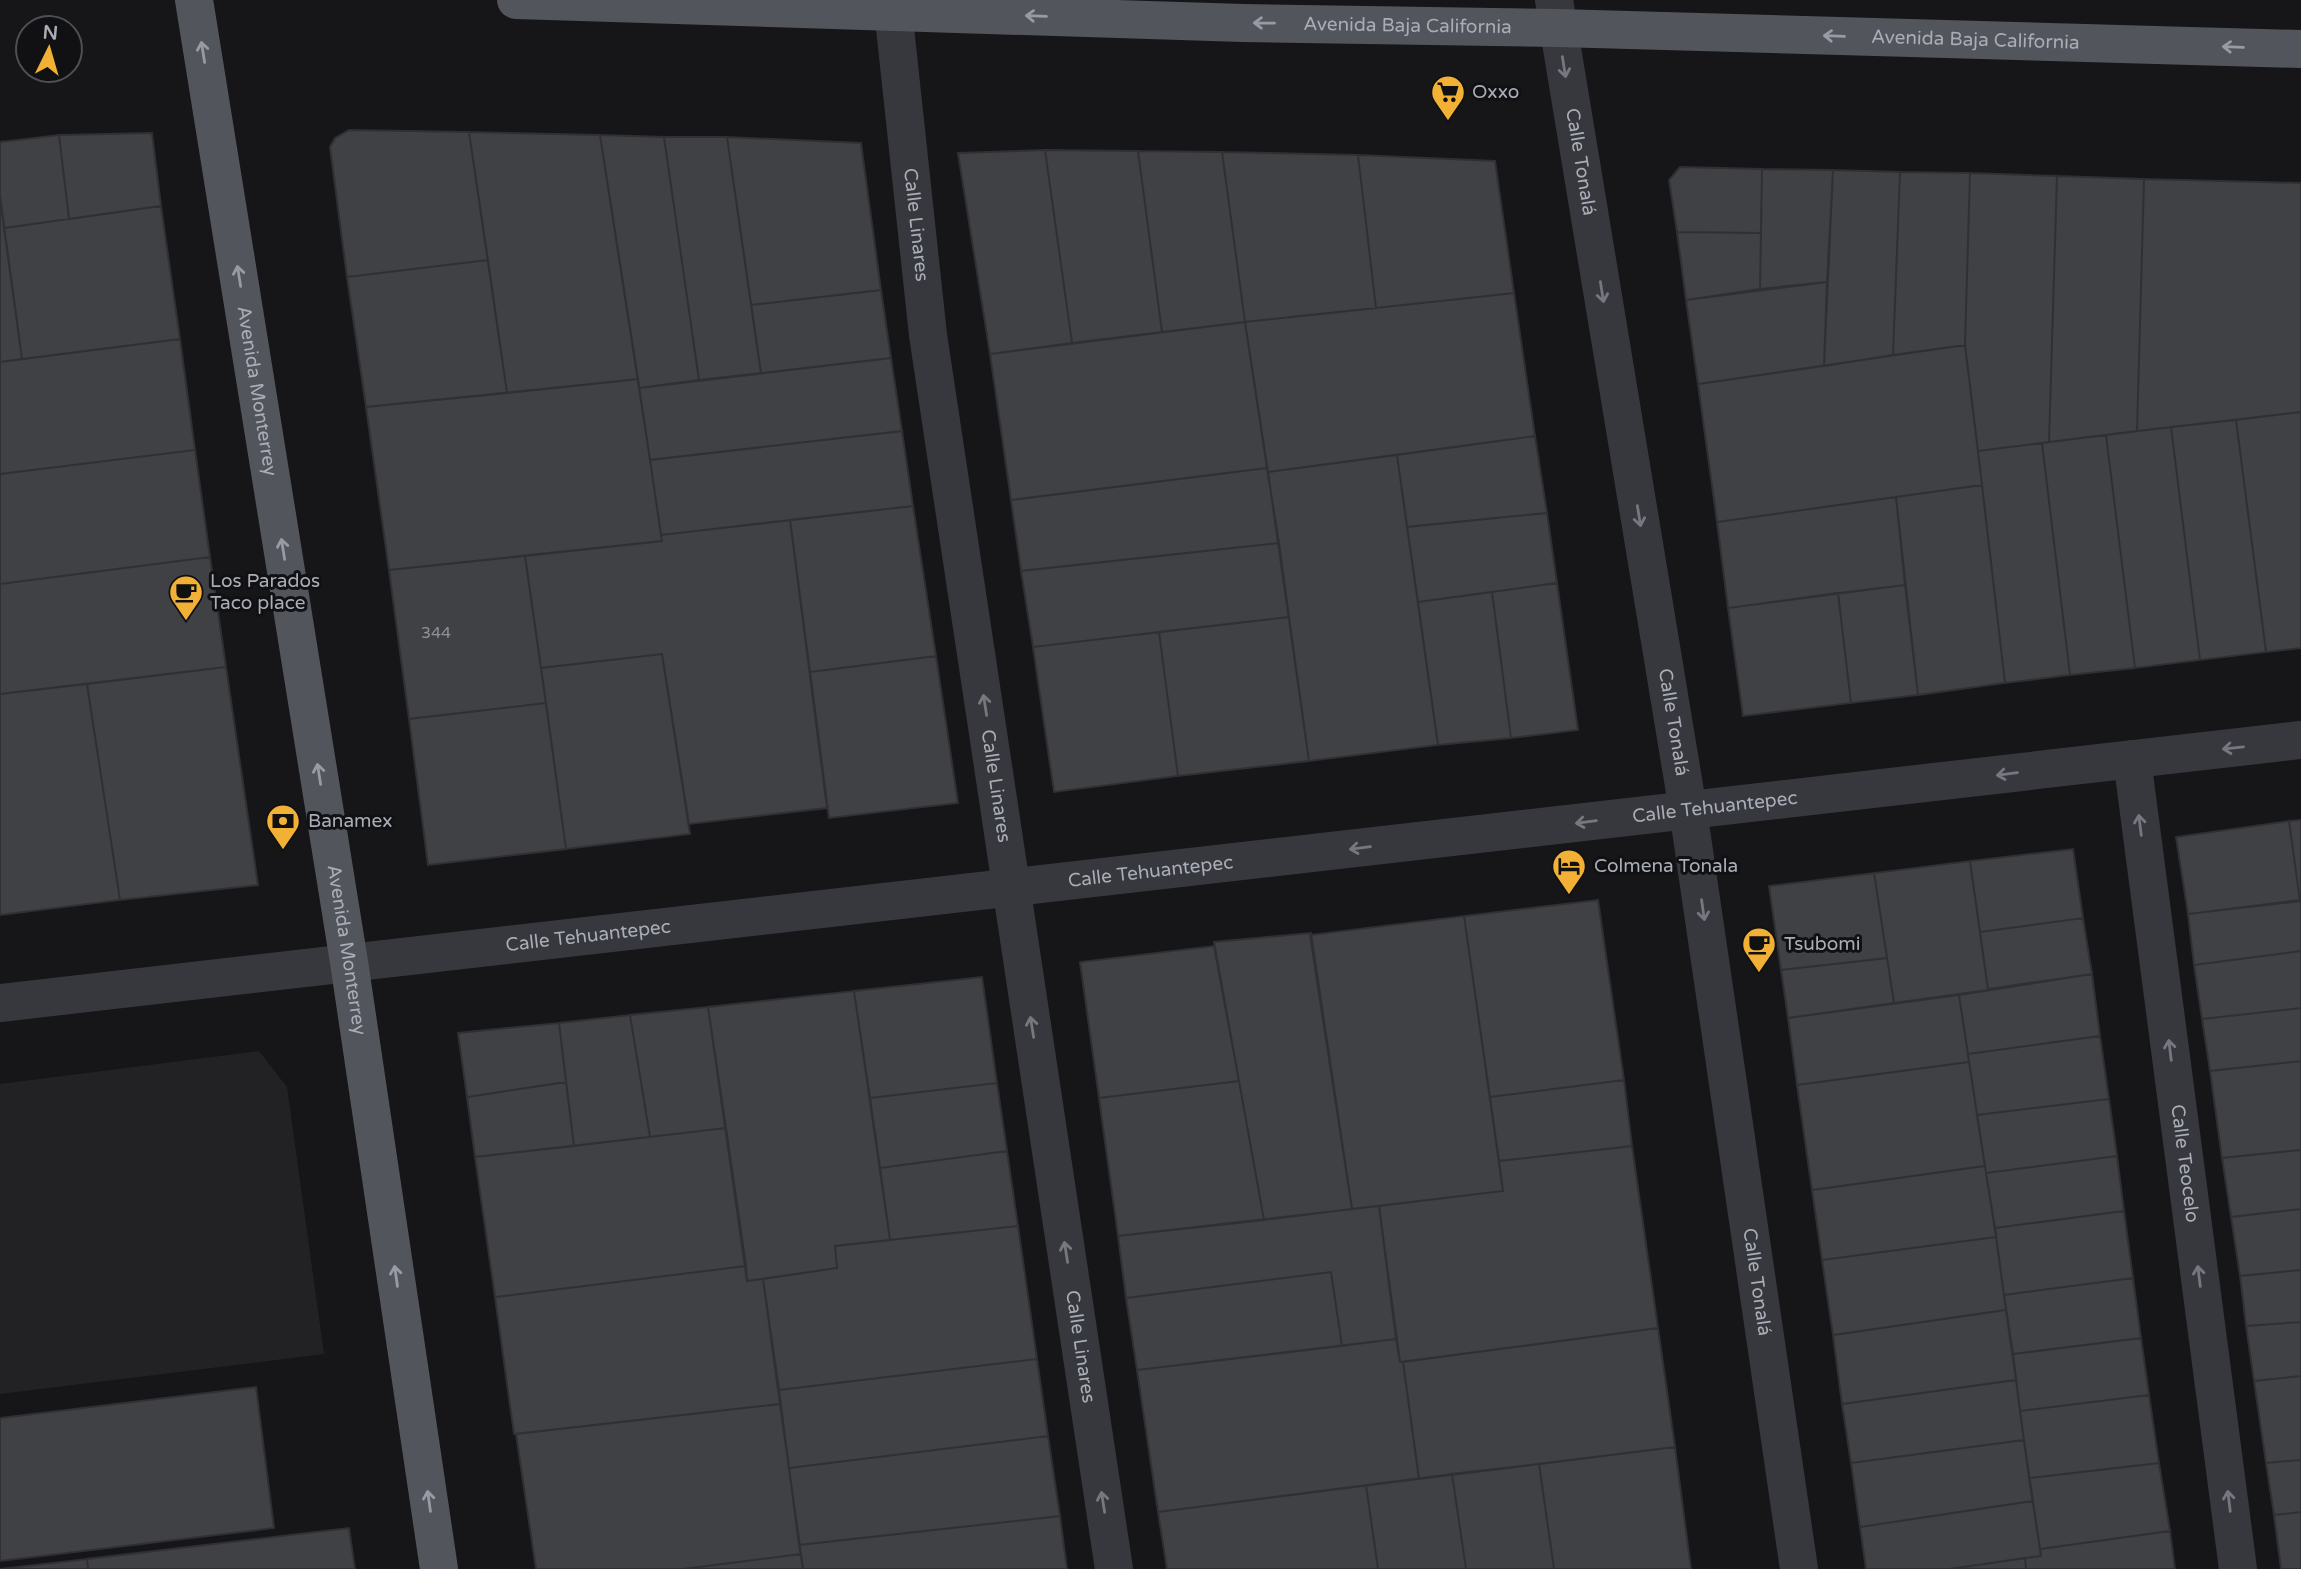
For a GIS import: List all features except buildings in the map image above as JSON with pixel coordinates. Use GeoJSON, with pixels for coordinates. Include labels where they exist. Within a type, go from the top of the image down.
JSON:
{"type":"FeatureCollection","features":[{"type":"Feature","properties":{"kind":"main road","name":"Avenida Monterrey"},"geometry":{"type":"LineString","coordinates":[[194,0],[349,962],[439,1569]]}},
{"type":"Feature","properties":{"kind":"main road","name":"Avenida Baja California"},"geometry":{"type":"LineString","coordinates":[[516,0],[893,5],[1243,23],[1556,14],[2301,49]]}},
{"type":"Feature","properties":{"kind":"street","name":"Calle Linares"},"geometry":{"type":"LineString","coordinates":[[893,5],[928,335],[1114,1569]]}},
{"type":"Feature","properties":{"kind":"street","name":"Calle Tonalá"},"geometry":{"type":"LineString","coordinates":[[1556,14],[1688,810],[1799,1569]]}},
{"type":"Feature","properties":{"kind":"street","name":"Calle Tehuantepec"},"geometry":{"type":"LineString","coordinates":[[0,1003],[2301,740]]}},
{"type":"Feature","properties":{"kind":"street","name":"Calle Teocelo"},"geometry":{"type":"LineString","coordinates":[[2132,759],[2238,1569]]}},
{"type":"Feature","properties":{"kind":"shaded area"},"geometry":{"type":"Polygon","coordinates":[[[259,1051],[287,1087],[324,1354],[0,1394],[0,1084],[259,1051]]]}},
{"type":"Feature","properties":{"kind":"place","name":"Oxxo"},"geometry":{"type":"Point","coordinates":[1448,122]}},
{"type":"Feature","properties":{"kind":"place","name":"Los Parados Taco place"},"geometry":{"type":"Point","coordinates":[186,622]}},
{"type":"Feature","properties":{"kind":"place","name":"Banamex"},"geometry":{"type":"Point","coordinates":[283,851]}},
{"type":"Feature","properties":{"kind":"place","name":"Colmena Tonala"},"geometry":{"type":"Point","coordinates":[1569,896]}},
{"type":"Feature","properties":{"kind":"place","name":"Tsubomi"},"geometry":{"type":"Point","coordinates":[1759,974]}}]}
